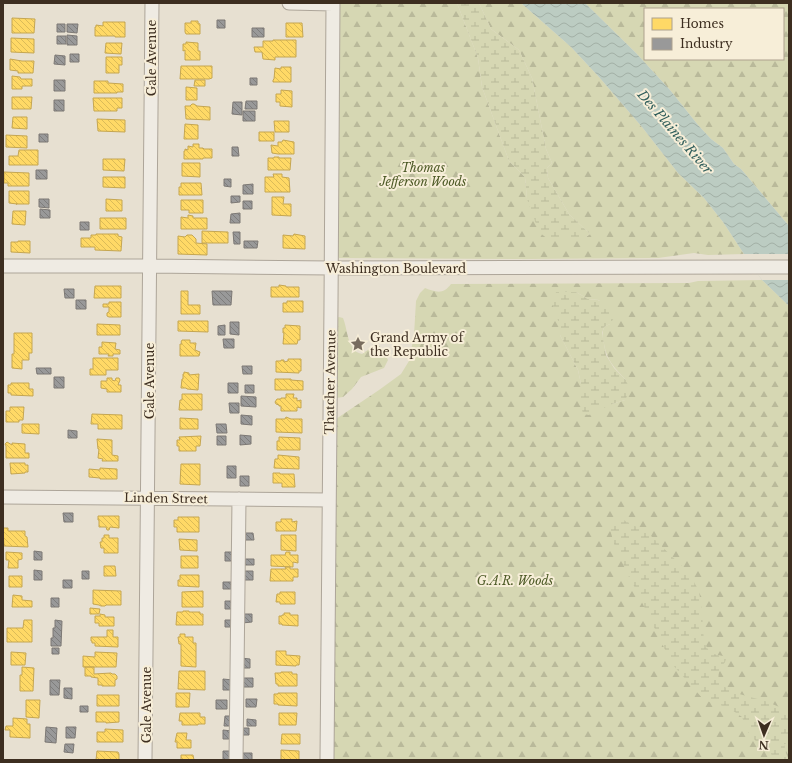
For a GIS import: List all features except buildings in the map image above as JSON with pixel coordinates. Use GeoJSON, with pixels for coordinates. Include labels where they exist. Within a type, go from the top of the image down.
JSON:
{"type":"FeatureCollection","features":[{"type":"Feature","properties":{"kind":"street","name":"Gale Avenue"},"geometry":{"type":"LineString","coordinates":[[145,760],[152,3]]}},
{"type":"Feature","properties":{"kind":"street"},"geometry":{"type":"LineString","coordinates":[[289,3],[333,3]]}},
{"type":"Feature","properties":{"kind":"street","name":"Thatcher Avenue"},"geometry":{"type":"LineString","coordinates":[[327,760],[333,3]]}},
{"type":"Feature","properties":{"kind":"street","name":"Washington Boulevard"},"geometry":{"type":"LineString","coordinates":[[3,266],[331,268],[789,267]]}},
{"type":"Feature","properties":{"kind":"street","name":"Linden Street"},"geometry":{"type":"LineString","coordinates":[[3,497],[328,500]]}},
{"type":"Feature","properties":{"kind":"street"},"geometry":{"type":"LineString","coordinates":[[236,760],[239,499]]}},
{"type":"Feature","properties":{"kind":"green space","name":"Thomas Jefferson Woods"},"geometry":{"type":"Polygon","coordinates":[[[339,3],[457,3],[478,58],[482,87],[509,161],[525,177],[527,199],[586,237],[590,234],[569,214],[548,178],[547,168],[552,163],[546,149],[532,78],[519,50],[491,29],[479,3],[521,3],[571,47],[599,77],[642,127],[678,173],[704,198],[723,222],[744,254],[708,255],[694,253],[658,258],[339,258],[339,3]]]}},
{"type":"Feature","properties":{"kind":"green space"},"geometry":{"type":"Polygon","coordinates":[[[457,3],[479,3],[491,29],[519,50],[532,78],[546,149],[552,163],[547,168],[548,178],[569,214],[590,234],[586,237],[549,240],[539,232],[527,199],[525,177],[509,161],[482,87],[478,58],[457,3]]]}},
{"type":"Feature","properties":{"kind":"green space"},"geometry":{"type":"Polygon","coordinates":[[[585,3],[789,3],[789,226],[741,169],[734,164],[723,148],[711,139],[698,125],[670,90],[636,53],[585,3]]]}},
{"type":"Feature","properties":{"kind":"green space","name":"G.A.R. Woods"},"geometry":{"type":"Polygon","coordinates":[[[762,280],[789,306],[789,760],[333,760],[336,419],[401,374],[409,361],[414,335],[416,301],[420,293],[425,288],[439,292],[445,290],[451,284],[689,283],[698,281],[762,280]],[[576,292],[560,326],[560,335],[578,370],[581,384],[612,404],[625,400],[626,380],[609,359],[605,350],[603,339],[604,327],[610,324],[599,300],[588,299],[576,292]]]}},
{"type":"Feature","properties":{"kind":"green space"},"geometry":{"type":"Polygon","coordinates":[[[556,292],[576,292],[588,299],[598,300],[609,306],[614,312],[614,318],[610,324],[604,327],[602,333],[606,355],[614,368],[626,380],[630,391],[625,400],[612,404],[589,415],[583,414],[581,405],[581,384],[578,370],[560,335],[560,326],[552,304],[556,292]]]}},
{"type":"Feature","properties":{"kind":"green space"},"geometry":{"type":"Polygon","coordinates":[[[337,318],[343,318],[348,338],[355,351],[362,354],[378,345],[388,360],[384,368],[361,377],[352,389],[343,397],[336,398],[337,318]]]}},
{"type":"Feature","properties":{"kind":"green space"},"geometry":{"type":"Polygon","coordinates":[[[620,518],[648,533],[689,573],[699,591],[704,642],[710,653],[727,657],[719,670],[718,682],[732,692],[765,701],[789,711],[789,743],[784,744],[789,760],[779,760],[761,747],[748,732],[742,717],[729,708],[704,700],[672,664],[615,547],[609,526],[620,518]]]}},
{"type":"Feature","properties":{"kind":"water","name":"Des Plaines River"},"geometry":{"type":"Polygon","coordinates":[[[521,3],[585,3],[636,53],[670,90],[711,139],[723,148],[734,164],[741,169],[789,226],[789,306],[762,280],[723,222],[704,198],[678,173],[642,127],[599,77],[571,47],[521,3]]]}},
{"type":"Feature","properties":{"kind":"pier"},"geometry":{"type":"Polygon","coordinates":[[[742,254],[789,254],[789,280],[762,280],[742,254]]]}},
{"type":"Feature","properties":{"kind":"place","name":"Grand Army of the Republic"},"geometry":{"type":"Point","coordinates":[358,344]}}]}
